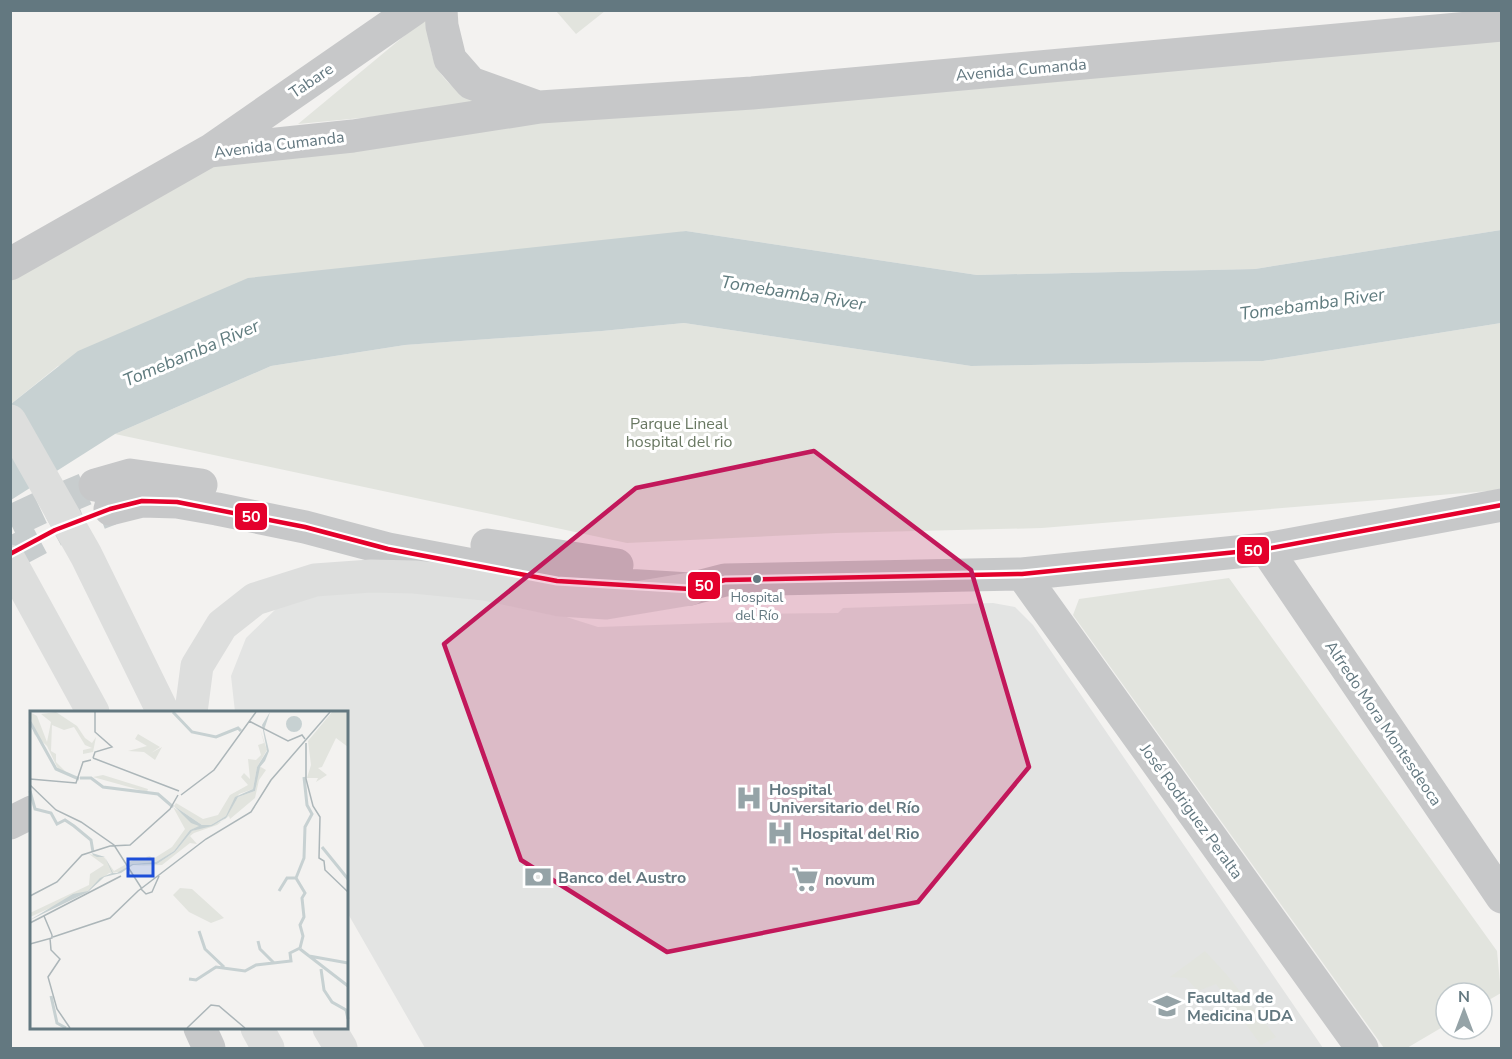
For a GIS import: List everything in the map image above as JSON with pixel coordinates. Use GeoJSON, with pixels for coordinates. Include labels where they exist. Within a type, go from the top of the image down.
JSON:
{"type":"FeatureCollection","features":[{"type":"Feature","properties":{"kind":"main road"},"geometry":{"type":"LineString","coordinates":[[10,421],[87,555],[163,711]]}},
{"type":"Feature","properties":{"kind":"main road"},"geometry":{"type":"LineString","coordinates":[[16,571],[92,711]]}},
{"type":"Feature","properties":{"kind":"main road"},"geometry":{"type":"LineString","coordinates":[[191,711],[197,666],[222,625],[255,599],[315,579],[371,576],[414,577],[485,584],[560,600],[606,603],[690,589]]}},
{"type":"Feature","properties":{"kind":"main road"},"geometry":{"type":"LineString","coordinates":[[258,1029],[268,1048]]}},
{"type":"Feature","properties":{"kind":"main road"},"geometry":{"type":"LineString","coordinates":[[330,1029],[341,1048]]}},
{"type":"Feature","properties":{"kind":"street","name":"Tabare"},"geometry":{"type":"LineString","coordinates":[[209,151],[413,10]]}},
{"type":"Feature","properties":{"kind":"street","name":"Avenida Cumanda"},"geometry":{"type":"LineString","coordinates":[[441,10],[442,26],[450,59],[471,83],[540,107]]}},
{"type":"Feature","properties":{"kind":"street","name":"Avenida Cumanda"},"geometry":{"type":"LineString","coordinates":[[10,264],[209,151],[353,136],[540,107],[752,93],[1502,25]]}},
{"type":"Feature","properties":{"kind":"street"},"geometry":{"type":"LineString","coordinates":[[725,580],[690,589],[557,581],[388,549],[305,528],[177,502],[102,497],[130,476],[186,482],[386,528],[539,554],[725,580],[1022,574],[1266,549],[1502,505]]}},
{"type":"Feature","properties":{"kind":"street","name":"Alfredo Mora Montesdeoca"},"geometry":{"type":"LineString","coordinates":[[1266,549],[1502,897]]}},
{"type":"Feature","properties":{"kind":"street","name":"José Rodriguez Peralta"},"geometry":{"type":"LineString","coordinates":[[1022,574],[1362,1048]]}},
{"type":"Feature","properties":{"kind":"street"},"geometry":{"type":"LineString","coordinates":[[10,823],[30,813]]}},
{"type":"Feature","properties":{"kind":"street"},"geometry":{"type":"LineString","coordinates":[[200,1029],[209,1048]]}},
{"type":"Feature","properties":{"kind":"highlighted area"},"geometry":{"type":"Polygon","coordinates":[[[814,451],[971,570],[1029,767],[918,902],[667,952],[521,860],[444,644],[636,488],[814,451]]]}},
{"type":"Feature","properties":{"kind":"shaded area","name":"Hospital Universitario del Río"},"geometry":{"type":"Polygon","coordinates":[[[352,586],[447,592],[554,613],[598,627],[741,622],[751,614],[838,613],[843,608],[993,603],[1015,607],[1033,625],[1323,1048],[425,1048],[348,914],[348,711],[235,711],[231,676],[246,638],[278,607],[352,586]]]}},
{"type":"Feature","properties":{"kind":"green space"},"geometry":{"type":"Polygon","coordinates":[[[556,11],[605,11],[576,34],[556,11]]]}},
{"type":"Feature","properties":{"kind":"green space"},"geometry":{"type":"Polygon","coordinates":[[[427,17],[434,62],[440,72],[458,90],[486,106],[298,124],[427,17]]]}},
{"type":"Feature","properties":{"kind":"green space"},"geometry":{"type":"Polygon","coordinates":[[[1501,25],[1501,230],[1255,269],[977,275],[686,231],[58,366],[11,404],[11,264],[209,151],[1501,25]]]}},
{"type":"Feature","properties":{"kind":"green space","name":"Parque Lineal hospital del rio"},"geometry":{"type":"Polygon","coordinates":[[[684,323],[971,366],[1263,361],[1501,323],[1501,490],[1042,528],[836,533],[627,543],[115,434],[271,366],[405,345],[684,323]]]}},
{"type":"Feature","properties":{"kind":"green space"},"geometry":{"type":"Polygon","coordinates":[[[1229,578],[1497,951],[1501,993],[1494,997],[1494,981],[1434,981],[1434,1032],[1407,1048],[1384,1048],[1073,615],[1079,599],[1229,578]]]}},
{"type":"Feature","properties":{"kind":"green space"},"geometry":{"type":"Polygon","coordinates":[[[1205,951],[1276,1037],[1261,1045],[1216,984],[1198,991],[1186,978],[1170,977],[1205,951]]]}},
{"type":"Feature","properties":{"kind":"water","name":"Tomebamba River"},"geometry":{"type":"Polygon","coordinates":[[[1501,230],[1501,323],[1263,361],[971,366],[684,323],[405,345],[271,366],[115,434],[11,500],[11,404],[78,351],[248,278],[686,231],[977,275],[1255,269],[1501,230]]]}},
{"type":"Feature","properties":{"kind":"tunnel"},"geometry":{"type":"LineString","coordinates":[[10,522],[95,485]]}},
{"type":"Feature","properties":{"kind":"tunnel"},"geometry":{"type":"LineString","coordinates":[[10,554],[55,530],[110,509]]}},
{"type":"Feature","properties":{"kind":"transit line","name":"50"},"geometry":{"type":"LineString","coordinates":[[10,554],[55,530],[110,509],[142,501],[177,502],[305,527],[388,549],[557,581],[690,589],[725,580],[1022,574],[1266,549],[1502,505]]}},
{"type":"Feature","properties":{"kind":"place","name":"Hospital del Río"},"geometry":{"type":"Point","coordinates":[757,579]}},
{"type":"Feature","properties":{"kind":"place","name":"Hospital Universitario del Río"},"geometry":{"type":"Point","coordinates":[749,798]}},
{"type":"Feature","properties":{"kind":"place","name":"Hospital del Rio"},"geometry":{"type":"Point","coordinates":[780,833]}},
{"type":"Feature","properties":{"kind":"place","name":"Banco del Austro"},"geometry":{"type":"Point","coordinates":[538,877]}},
{"type":"Feature","properties":{"kind":"place","name":"novum"},"geometry":{"type":"Point","coordinates":[805,879]}},
{"type":"Feature","properties":{"kind":"place","name":"Facultad de Medicina UDA"},"geometry":{"type":"Point","coordinates":[1167,1006]}}]}
